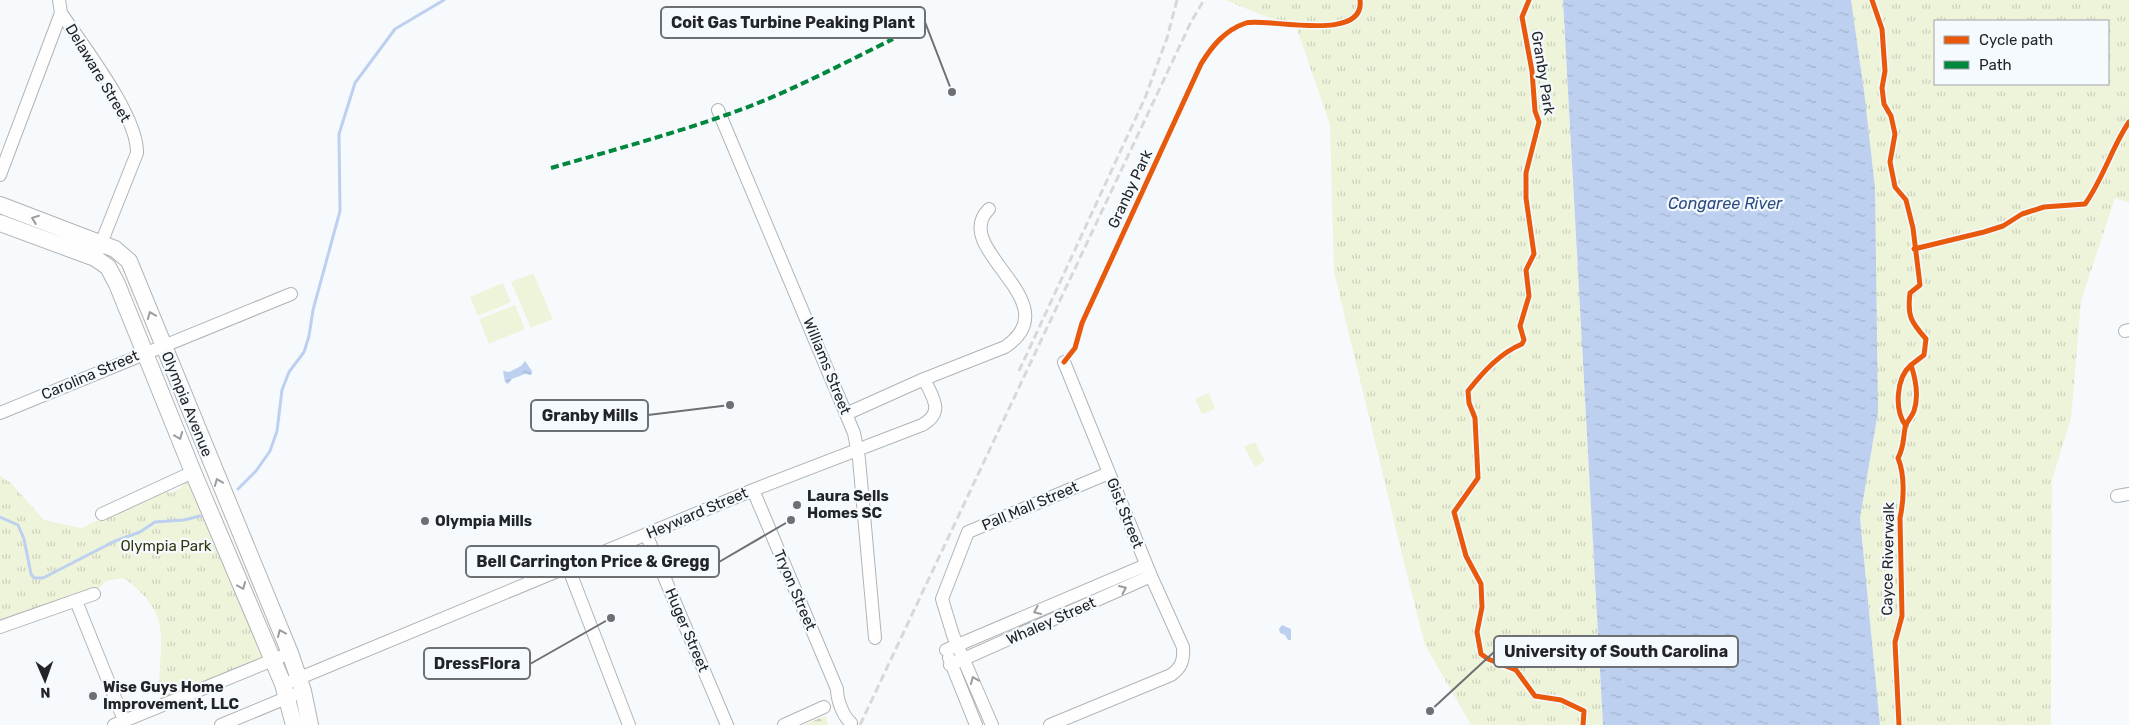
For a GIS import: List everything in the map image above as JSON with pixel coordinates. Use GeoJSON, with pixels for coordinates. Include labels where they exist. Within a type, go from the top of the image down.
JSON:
{"type":"FeatureCollection","features":[{"type":"Feature","properties":{"kind":"main road","name":"Olympia Avenue"},"geometry":{"type":"LineString","coordinates":[[0,205],[98,251],[108,268],[117,284],[193,472],[273,659],[286,691],[294,725]]}},
{"type":"Feature","properties":{"kind":"main road","name":"Olympia Avenue"},"geometry":{"type":"LineString","coordinates":[[0,224],[98,251],[116,249],[129,261],[290,653],[302,685],[310,725]]}},
{"type":"Feature","properties":{"kind":"street","name":"Delaware Street"},"geometry":{"type":"LineString","coordinates":[[58,0],[62,13],[120,102],[137,140],[137,153],[98,251]]}},
{"type":"Feature","properties":{"kind":"street"},"geometry":{"type":"LineString","coordinates":[[0,176],[62,13]]}},
{"type":"Feature","properties":{"kind":"street","name":"Williams Street"},"geometry":{"type":"LineString","coordinates":[[718,110],[846,414],[858,450],[875,638]]}},
{"type":"Feature","properties":{"kind":"street"},"geometry":{"type":"LineString","coordinates":[[846,414],[924,379],[1005,347],[1015,340],[1026,319],[1024,310],[1011,282],[981,239],[979,230],[981,217],[989,209]]}},
{"type":"Feature","properties":{"kind":"street","name":"Carolina Street"},"geometry":{"type":"LineString","coordinates":[[0,413],[145,352],[291,294]]}},
{"type":"Feature","properties":{"kind":"street","name":"Gist Street"},"geometry":{"type":"LineString","coordinates":[[1050,725],[1171,675],[1182,664],[1183,647],[1148,570],[1064,362]]}},
{"type":"Feature","properties":{"kind":"street","name":"Heyward Street"},"geometry":{"type":"LineString","coordinates":[[221,725],[286,691],[568,567],[753,490],[899,435],[932,419],[936,412],[934,401],[924,379]]}},
{"type":"Feature","properties":{"kind":"street"},"geometry":{"type":"LineString","coordinates":[[102,514],[193,472]]}},
{"type":"Feature","properties":{"kind":"street","name":"Pall Mall Street"},"geometry":{"type":"LineString","coordinates":[[952,643],[942,599],[968,532],[1109,474]]}},
{"type":"Feature","properties":{"kind":"street","name":"Tryon Street"},"geometry":{"type":"LineString","coordinates":[[753,490],[837,690],[843,692],[852,716],[852,724]]}},
{"type":"Feature","properties":{"kind":"street","name":"Huger Street"},"geometry":{"type":"LineString","coordinates":[[646,534],[727,725]]}},
{"type":"Feature","properties":{"kind":"street"},"geometry":{"type":"LineString","coordinates":[[568,567],[629,725]]}},
{"type":"Feature","properties":{"kind":"street","name":"Whaley Street"},"geometry":{"type":"LineString","coordinates":[[952,643],[1148,570]]}},
{"type":"Feature","properties":{"kind":"street","name":"Whaley Street"},"geometry":{"type":"LineString","coordinates":[[950,665],[1148,570]]}},
{"type":"Feature","properties":{"kind":"street"},"geometry":{"type":"LineString","coordinates":[[0,627],[94,594]]}},
{"type":"Feature","properties":{"kind":"street"},"geometry":{"type":"LineString","coordinates":[[76,601],[119,723],[290,653]]}},
{"type":"Feature","properties":{"kind":"street"},"geometry":{"type":"LineString","coordinates":[[952,643],[965,659],[992,725]]}},
{"type":"Feature","properties":{"kind":"street"},"geometry":{"type":"LineString","coordinates":[[952,643],[950,665],[976,725]]}},
{"type":"Feature","properties":{"kind":"street"},"geometry":{"type":"LineString","coordinates":[[784,725],[824,707]]}},
{"type":"Feature","properties":{"kind":"green space"},"geometry":{"type":"Polygon","coordinates":[[[1225,0],[1563,0],[1603,725],[1471,725],[1425,645],[1334,272],[1330,125],[1297,29],[1225,0]]]}},
{"type":"Feature","properties":{"kind":"green space"},"geometry":{"type":"Polygon","coordinates":[[[1851,0],[2129,0],[2129,203],[2115,198],[2081,301],[2071,419],[2052,480],[2051,725],[1880,725],[1860,518],[1878,412],[1864,91],[1851,0]]]}},
{"type":"Feature","properties":{"kind":"green space"},"geometry":{"type":"Polygon","coordinates":[[[533,273],[553,319],[531,328],[511,282],[533,273]]]}},
{"type":"Feature","properties":{"kind":"green space"},"geometry":{"type":"Polygon","coordinates":[[[503,283],[511,302],[478,316],[470,297],[503,283]]]}},
{"type":"Feature","properties":{"kind":"green space"},"geometry":{"type":"Polygon","coordinates":[[[515,305],[525,329],[489,344],[479,319],[515,305]]]}},
{"type":"Feature","properties":{"kind":"green space"},"geometry":{"type":"Polygon","coordinates":[[[1209,393],[1215,409],[1202,414],[1195,399],[1209,393]]]}},
{"type":"Feature","properties":{"kind":"green space"},"geometry":{"type":"Polygon","coordinates":[[[1255,442],[1265,461],[1255,467],[1244,447],[1255,442]]]}},
{"type":"Feature","properties":{"kind":"green space","name":"Olympia Park"},"geometry":{"type":"Polygon","coordinates":[[[0,476],[11,483],[44,520],[81,528],[165,490],[171,493],[181,488],[183,478],[191,476],[263,658],[160,699],[161,632],[158,619],[152,606],[141,592],[124,578],[106,581],[94,594],[0,627],[0,476]]]}},
{"type":"Feature","properties":{"kind":"green space"},"geometry":{"type":"Polygon","coordinates":[[[826,716],[828,725],[803,725],[826,716]]]}},
{"type":"Feature","properties":{"kind":"water","name":"Congaree River"},"geometry":{"type":"Polygon","coordinates":[[[1563,0],[1851,0],[1875,188],[1878,412],[1860,518],[1880,725],[1603,725],[1563,0]]]}},
{"type":"Feature","properties":{"kind":"water"},"geometry":{"type":"Polygon","coordinates":[[[525,361],[532,371],[531,375],[525,374],[512,379],[508,384],[505,382],[503,371],[509,372],[521,366],[525,361]]]}},
{"type":"Feature","properties":{"kind":"water"},"geometry":{"type":"Polygon","coordinates":[[[1282,625],[1291,629],[1291,640],[1288,640],[1285,635],[1280,633],[1279,629],[1282,625]]]}},
{"type":"Feature","properties":{"kind":"waterway"},"geometry":{"type":"LineString","coordinates":[[238,489],[256,471],[270,451],[277,431],[282,390],[289,372],[304,352],[309,336],[313,310],[340,211],[339,134],[355,83],[395,29],[444,0]]}},
{"type":"Feature","properties":{"kind":"waterway"},"geometry":{"type":"LineString","coordinates":[[0,517],[18,525],[24,539],[31,574],[34,578],[43,578],[115,541],[140,532],[155,522],[184,520],[200,516]]}},
{"type":"Feature","properties":{"kind":"railway"},"geometry":{"type":"LineString","coordinates":[[1019,371],[1145,98],[1167,38],[1177,0]]}},
{"type":"Feature","properties":{"kind":"railway"},"geometry":{"type":"LineString","coordinates":[[860,725],[1191,22],[1204,0]]}},
{"type":"Feature","properties":{"kind":"marked path"},"geometry":{"type":"LineString","coordinates":[[551,168],[661,136],[748,107],[811,80],[893,39]]}},
{"type":"Feature","properties":{"kind":"cycle path","name":"Granby Park"},"geometry":{"type":"LineString","coordinates":[[1064,362],[1075,348],[1082,323],[1201,64],[1210,51],[1225,34],[1246,23],[1312,26],[1331,25],[1347,21],[1358,13],[1360,0]]}},
{"type":"Feature","properties":{"kind":"cycle path","name":"Granby Park"},"geometry":{"type":"LineString","coordinates":[[1529,0],[1522,17],[1532,71],[1535,111],[1539,122],[1526,173],[1526,198],[1534,254],[1526,270],[1529,296],[1520,326],[1524,340],[1522,344],[1506,352],[1492,364],[1468,391],[1469,403],[1475,418],[1478,478],[1454,512],[1466,556],[1481,584],[1482,607],[1477,632],[1481,654],[1488,659],[1516,670],[1535,696],[1561,700],[1584,711],[1583,725]]}},
{"type":"Feature","properties":{"kind":"cycle path","name":"Cayce Riverwalk"},"geometry":{"type":"LineString","coordinates":[[1872,0],[1882,29],[1885,71],[1882,88],[1884,104],[1891,116],[1895,134],[1890,162],[1895,187],[1906,200],[1913,228],[1920,285],[1910,293],[1909,308],[1911,318],[1926,339],[1924,355],[1911,365],[1917,394],[1914,411],[1906,426],[1898,458],[1902,472],[1903,488],[1900,518],[1902,616],[1895,642],[1899,725]]}},
{"type":"Feature","properties":{"kind":"cycle path"},"geometry":{"type":"LineString","coordinates":[[1914,249],[2003,226],[2022,214],[2044,207],[2085,204],[2129,122]]}},
{"type":"Feature","properties":{"kind":"cycle path"},"geometry":{"type":"LineString","coordinates":[[1906,426],[1900,412],[1898,394],[1902,378],[1911,365]]}},
{"type":"Feature","properties":{"kind":"place","name":"Coit Gas Turbine Peaking Plant"},"geometry":{"type":"Point","coordinates":[952,92]}},
{"type":"Feature","properties":{"kind":"place","name":"Granby Mills"},"geometry":{"type":"Point","coordinates":[730,405]}},
{"type":"Feature","properties":{"kind":"place","name":"Laura Sells Homes SC"},"geometry":{"type":"Point","coordinates":[797,505]}},
{"type":"Feature","properties":{"kind":"place","name":"Bell Carrington Price & Gregg"},"geometry":{"type":"Point","coordinates":[791,520]}},
{"type":"Feature","properties":{"kind":"place","name":"Olympia Mills"},"geometry":{"type":"Point","coordinates":[425,521]}},
{"type":"Feature","properties":{"kind":"place","name":"DressFlora"},"geometry":{"type":"Point","coordinates":[611,618]}},
{"type":"Feature","properties":{"kind":"place","name":"Wise Guys Home Improvement, LLC"},"geometry":{"type":"Point","coordinates":[93,696]}},
{"type":"Feature","properties":{"kind":"place","name":"University of South Carolina"},"geometry":{"type":"Point","coordinates":[1430,711]}}]}
